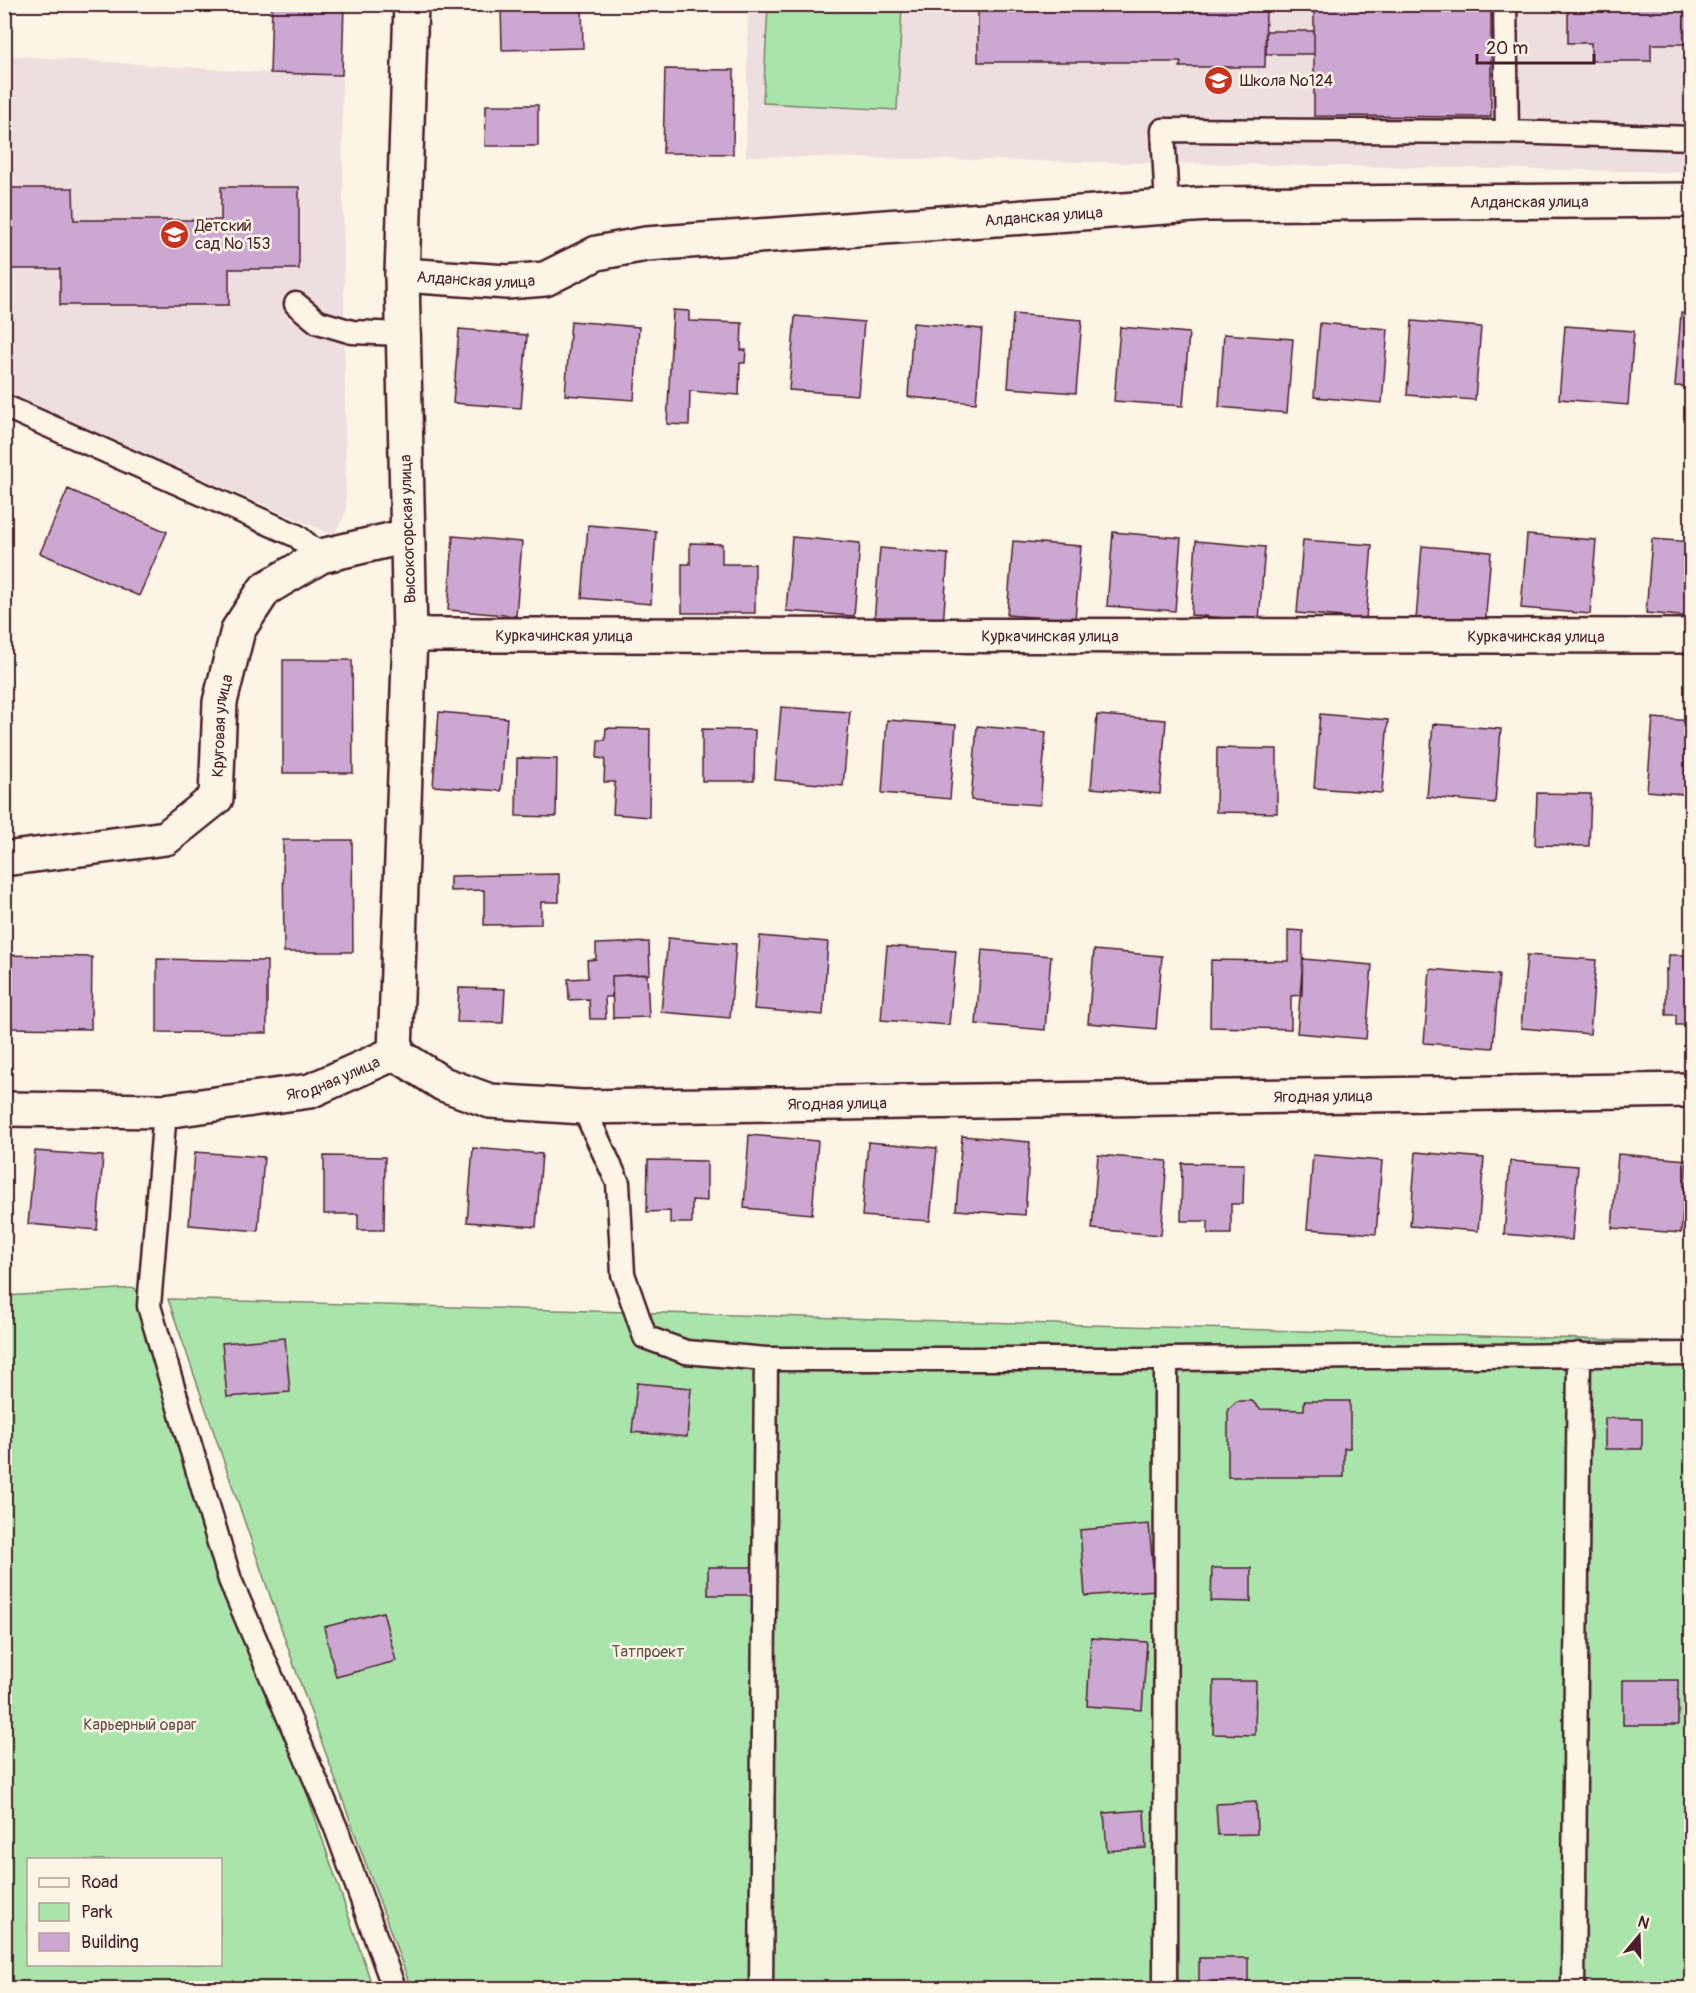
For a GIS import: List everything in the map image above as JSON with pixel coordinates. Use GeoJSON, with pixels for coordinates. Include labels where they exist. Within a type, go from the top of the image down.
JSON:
{"type":"FeatureCollection","features":[{"type":"Feature","properties":{"kind":"street","name":"Высокогорская улица"},"geometry":{"type":"LineString","coordinates":[[395,1053],[410,635],[402,276],[411,4]]}},
{"type":"Feature","properties":{"kind":"street","name":"Алданская улица"},"geometry":{"type":"LineString","coordinates":[[402,276],[507,282],[545,279],[597,253],[646,244],[1208,204],[1692,200]]}},
{"type":"Feature","properties":{"kind":"street","name":"Круговая улица"},"geometry":{"type":"LineString","coordinates":[[4,859],[166,838],[216,798],[219,702],[238,630],[265,589],[321,556],[407,536]]}},
{"type":"Feature","properties":{"kind":"street","name":"Куркачинская улица"},"geometry":{"type":"LineString","coordinates":[[410,635],[1692,636]]}},
{"type":"Feature","properties":{"kind":"street","name":"Ягодная улица"},"geometry":{"type":"LineString","coordinates":[[4,1109],[165,1111],[310,1092],[395,1053],[443,1084],[490,1101],[583,1107],[1692,1090]]}},
{"type":"Feature","properties":{"kind":"lane"},"geometry":{"type":"LineString","coordinates":[[1505,4],[1507,132]]}},
{"type":"Feature","properties":{"kind":"lane"},"geometry":{"type":"LineString","coordinates":[[1167,207],[1163,130],[1507,132],[1692,138]]}},
{"type":"Feature","properties":{"kind":"lane"},"geometry":{"type":"LineString","coordinates":[[296,304],[318,322],[352,332],[402,334]]}},
{"type":"Feature","properties":{"kind":"lane"},"geometry":{"type":"LineString","coordinates":[[4,406],[297,536],[321,556]]}},
{"type":"Feature","properties":{"kind":"lane"},"geometry":{"type":"LineString","coordinates":[[583,1107],[618,1183],[623,1274],[645,1337],[686,1352],[766,1359],[1166,1359],[1692,1353]]}},
{"type":"Feature","properties":{"kind":"lane"},"geometry":{"type":"LineString","coordinates":[[165,1111],[149,1306],[230,1580],[336,1828],[394,1989]]}},
{"type":"Feature","properties":{"kind":"lane"},"geometry":{"type":"LineString","coordinates":[[1573,1989],[1580,1354]]}},
{"type":"Feature","properties":{"kind":"lane"},"geometry":{"type":"LineString","coordinates":[[761,1989],[766,1359]]}},
{"type":"Feature","properties":{"kind":"lane"},"geometry":{"type":"LineString","coordinates":[[1165,1989],[1166,1359]]}},
{"type":"Feature","properties":{"kind":"shaded area","name":"Школа №124"},"geometry":{"type":"Polygon","coordinates":[[[748,5],[1691,5],[1691,172],[746,156],[748,5]]]}},
{"type":"Feature","properties":{"kind":"shaded area","name":"Детский сад № 153"},"geometry":{"type":"Polygon","coordinates":[[[4,55],[270,73],[342,75],[346,512],[334,535],[5,394],[4,55]]]}},
{"type":"Feature","properties":{"kind":"green space"},"geometry":{"type":"Polygon","coordinates":[[[768,5],[902,5],[897,110],[763,103],[768,5]]]}},
{"type":"Feature","properties":{"kind":"green space","name":"Карьерный овраг"},"geometry":{"type":"Polygon","coordinates":[[[135,1288],[373,1988],[5,1988],[5,1296],[135,1288]]]}},
{"type":"Feature","properties":{"kind":"green space","name":"Татпроект"},"geometry":{"type":"Polygon","coordinates":[[[168,1299],[1691,1342],[1691,1988],[411,1988],[297,1674],[168,1299]]]}},
{"type":"Feature","properties":{"kind":"building"},"geometry":{"type":"Polygon","coordinates":[[[272,4],[344,4],[342,75],[270,73],[272,4]]]}},
{"type":"Feature","properties":{"kind":"building"},"geometry":{"type":"Polygon","coordinates":[[[501,4],[582,4],[583,48],[502,50],[501,4]]]}},
{"type":"Feature","properties":{"kind":"building"},"geometry":{"type":"Polygon","coordinates":[[[978,4],[1266,4],[1265,67],[1180,67],[1181,62],[978,62],[978,4]]]}},
{"type":"Feature","properties":{"kind":"building"},"geometry":{"type":"Polygon","coordinates":[[[1314,4],[1491,4],[1491,117],[1314,116],[1314,4]]]}},
{"type":"Feature","properties":{"kind":"building"},"geometry":{"type":"Polygon","coordinates":[[[1568,4],[1689,4],[1689,44],[1651,44],[1651,61],[1591,61],[1591,43],[1568,43],[1568,4]]]}},
{"type":"Feature","properties":{"kind":"building"},"geometry":{"type":"Polygon","coordinates":[[[1266,31],[1314,31],[1314,54],[1266,54],[1266,31]]]}},
{"type":"Feature","properties":{"kind":"building"},"geometry":{"type":"Polygon","coordinates":[[[665,69],[734,70],[733,154],[663,153],[665,69]]]}},
{"type":"Feature","properties":{"kind":"building"},"geometry":{"type":"Polygon","coordinates":[[[486,105],[538,105],[538,146],[485,146],[486,105]]]}},
{"type":"Feature","properties":{"kind":"building"},"geometry":{"type":"Polygon","coordinates":[[[221,187],[299,187],[299,269],[229,269],[229,305],[60,305],[60,269],[4,269],[4,188],[73,188],[74,220],[221,220],[221,187]]]}},
{"type":"Feature","properties":{"kind":"building"},"geometry":{"type":"Polygon","coordinates":[[[673,310],[689,311],[689,321],[742,323],[741,350],[746,350],[745,363],[740,363],[739,395],[690,391],[689,425],[667,424],[673,310]]]}},
{"type":"Feature","properties":{"kind":"building"},"geometry":{"type":"Polygon","coordinates":[[[1681,313],[1692,314],[1692,387],[1675,386],[1681,313]]]}},
{"type":"Feature","properties":{"kind":"building"},"geometry":{"type":"Polygon","coordinates":[[[1013,314],[1082,320],[1076,393],[1008,388],[1013,314]]]}},
{"type":"Feature","properties":{"kind":"building"},"geometry":{"type":"Polygon","coordinates":[[[795,316],[864,322],[858,395],[789,390],[795,316]]]}},
{"type":"Feature","properties":{"kind":"building"},"geometry":{"type":"Polygon","coordinates":[[[571,321],[639,327],[634,400],[565,395],[571,321]]]}},
{"type":"Feature","properties":{"kind":"building"},"geometry":{"type":"Polygon","coordinates":[[[1412,321],[1481,327],[1475,400],[1407,395],[1412,321]]]}},
{"type":"Feature","properties":{"kind":"building"},"geometry":{"type":"Polygon","coordinates":[[[913,323],[982,329],[976,403],[908,397],[913,323]]]}},
{"type":"Feature","properties":{"kind":"building"},"geometry":{"type":"Polygon","coordinates":[[[1320,323],[1388,329],[1382,403],[1314,397],[1320,323]]]}},
{"type":"Feature","properties":{"kind":"building"},"geometry":{"type":"Polygon","coordinates":[[[1565,326],[1634,331],[1628,405],[1559,399],[1565,326]]]}},
{"type":"Feature","properties":{"kind":"building"},"geometry":{"type":"Polygon","coordinates":[[[1120,327],[1189,333],[1183,406],[1114,401],[1120,327]]]}},
{"type":"Feature","properties":{"kind":"building"},"geometry":{"type":"Polygon","coordinates":[[[459,329],[527,335],[521,408],[453,403],[459,329]]]}},
{"type":"Feature","properties":{"kind":"building"},"geometry":{"type":"Polygon","coordinates":[[[1224,334],[1293,339],[1287,413],[1219,407],[1224,334]]]}},
{"type":"Feature","properties":{"kind":"building"},"geometry":{"type":"Polygon","coordinates":[[[68,489],[167,532],[139,596],[40,553],[68,489]]]}},
{"type":"Feature","properties":{"kind":"building"},"geometry":{"type":"Polygon","coordinates":[[[588,525],[656,531],[651,604],[582,598],[588,525]]]}},
{"type":"Feature","properties":{"kind":"building"},"geometry":{"type":"Polygon","coordinates":[[[1113,532],[1181,538],[1175,611],[1107,606],[1113,532]]]}},
{"type":"Feature","properties":{"kind":"building"},"geometry":{"type":"Polygon","coordinates":[[[1527,535],[1596,540],[1590,614],[1521,608],[1527,535]]]}},
{"type":"Feature","properties":{"kind":"building"},"geometry":{"type":"Polygon","coordinates":[[[453,536],[522,542],[516,616],[448,610],[453,536]]]}},
{"type":"Feature","properties":{"kind":"building"},"geometry":{"type":"Polygon","coordinates":[[[792,537],[860,543],[854,616],[786,611],[792,537]]]}},
{"type":"Feature","properties":{"kind":"building"},"geometry":{"type":"Polygon","coordinates":[[[1652,539],[1692,542],[1692,617],[1646,613],[1652,539]]]}},
{"type":"Feature","properties":{"kind":"building"},"geometry":{"type":"Polygon","coordinates":[[[1303,540],[1372,545],[1366,619],[1297,613],[1303,540]]]}},
{"type":"Feature","properties":{"kind":"building"},"geometry":{"type":"Polygon","coordinates":[[[1013,541],[1081,546],[1075,620],[1007,615],[1013,541]]]}},
{"type":"Feature","properties":{"kind":"building"},"geometry":{"type":"Polygon","coordinates":[[[1196,541],[1265,547],[1259,621],[1191,615],[1196,541]]]}},
{"type":"Feature","properties":{"kind":"building"},"geometry":{"type":"Polygon","coordinates":[[[690,543],[722,544],[722,564],[755,564],[755,613],[682,613],[682,564],[690,564],[690,543]]]}},
{"type":"Feature","properties":{"kind":"building"},"geometry":{"type":"Polygon","coordinates":[[[1422,546],[1491,552],[1485,626],[1416,620],[1422,546]]]}},
{"type":"Feature","properties":{"kind":"building"},"geometry":{"type":"Polygon","coordinates":[[[880,548],[948,554],[943,627],[874,622],[880,548]]]}},
{"type":"Feature","properties":{"kind":"building"},"geometry":{"type":"Polygon","coordinates":[[[283,660],[352,660],[353,773],[283,773],[283,660]]]}},
{"type":"Feature","properties":{"kind":"building"},"geometry":{"type":"Polygon","coordinates":[[[781,707],[850,712],[843,786],[775,780],[781,707]]]}},
{"type":"Feature","properties":{"kind":"building"},"geometry":{"type":"Polygon","coordinates":[[[439,712],[507,718],[501,791],[433,786],[439,712]]]}},
{"type":"Feature","properties":{"kind":"building"},"geometry":{"type":"Polygon","coordinates":[[[1320,714],[1388,720],[1382,793],[1314,788],[1320,714]]]}},
{"type":"Feature","properties":{"kind":"building"},"geometry":{"type":"Polygon","coordinates":[[[1097,715],[1166,720],[1160,794],[1091,788],[1097,715]]]}},
{"type":"Feature","properties":{"kind":"building"},"geometry":{"type":"Polygon","coordinates":[[[1653,718],[1692,721],[1692,795],[1647,791],[1653,718]]]}},
{"type":"Feature","properties":{"kind":"building"},"geometry":{"type":"Polygon","coordinates":[[[887,720],[956,725],[950,799],[882,793],[887,720]]]}},
{"type":"Feature","properties":{"kind":"building"},"geometry":{"type":"Polygon","coordinates":[[[1433,724],[1501,729],[1495,803],[1427,797],[1433,724]]]}},
{"type":"Feature","properties":{"kind":"building"},"geometry":{"type":"Polygon","coordinates":[[[977,726],[1046,732],[1040,805],[971,800],[977,726]]]}},
{"type":"Feature","properties":{"kind":"building"},"geometry":{"type":"Polygon","coordinates":[[[606,728],[650,729],[649,817],[613,814],[615,782],[604,782],[605,759],[597,758],[598,740],[605,740],[606,728]]]}},
{"type":"Feature","properties":{"kind":"building"},"geometry":{"type":"Polygon","coordinates":[[[702,729],[755,730],[754,781],[702,781],[702,729]]]}},
{"type":"Feature","properties":{"kind":"building"},"geometry":{"type":"Polygon","coordinates":[[[1217,748],[1277,749],[1277,813],[1216,812],[1217,748]]]}},
{"type":"Feature","properties":{"kind":"building"},"geometry":{"type":"Polygon","coordinates":[[[517,758],[557,759],[556,817],[516,816],[517,758]]]}},
{"type":"Feature","properties":{"kind":"building"},"geometry":{"type":"Polygon","coordinates":[[[1537,793],[1591,794],[1589,846],[1535,845],[1537,793]]]}},
{"type":"Feature","properties":{"kind":"building"},"geometry":{"type":"Polygon","coordinates":[[[283,840],[352,840],[353,952],[284,952],[283,840]]]}},
{"type":"Feature","properties":{"kind":"building"},"geometry":{"type":"Polygon","coordinates":[[[559,874],[559,902],[541,902],[541,924],[484,925],[484,890],[450,891],[450,876],[559,874]]]}},
{"type":"Feature","properties":{"kind":"building"},"geometry":{"type":"Polygon","coordinates":[[[1288,930],[1303,931],[1302,995],[1291,996],[1291,1029],[1210,1027],[1211,960],[1288,961],[1288,930]]]}},
{"type":"Feature","properties":{"kind":"building"},"geometry":{"type":"Polygon","coordinates":[[[760,936],[828,942],[823,1015],[754,1009],[760,936]]]}},
{"type":"Feature","properties":{"kind":"building"},"geometry":{"type":"Polygon","coordinates":[[[668,938],[736,944],[730,1018],[661,1012],[668,938]]]}},
{"type":"Feature","properties":{"kind":"building"},"geometry":{"type":"Polygon","coordinates":[[[649,942],[650,974],[612,976],[612,997],[605,997],[606,1019],[590,1019],[589,999],[569,1000],[568,979],[588,978],[587,960],[596,959],[596,944],[649,942]]]}},
{"type":"Feature","properties":{"kind":"building"},"geometry":{"type":"Polygon","coordinates":[[[887,946],[956,951],[949,1025],[881,1020],[887,946]]]}},
{"type":"Feature","properties":{"kind":"building"},"geometry":{"type":"Polygon","coordinates":[[[982,950],[1051,956],[1045,1030],[976,1024],[982,950]]]}},
{"type":"Feature","properties":{"kind":"building"},"geometry":{"type":"Polygon","coordinates":[[[1094,950],[1162,956],[1156,1029],[1088,1023],[1094,950]]]}},
{"type":"Feature","properties":{"kind":"building"},"geometry":{"type":"Polygon","coordinates":[[[4,955],[92,957],[91,1029],[4,1028],[4,955]]]}},
{"type":"Feature","properties":{"kind":"building"},"geometry":{"type":"Polygon","coordinates":[[[1527,955],[1596,960],[1590,1034],[1521,1028],[1527,955]]]}},
{"type":"Feature","properties":{"kind":"building"},"geometry":{"type":"Polygon","coordinates":[[[1669,955],[1692,955],[1692,1025],[1676,1025],[1676,1015],[1666,1015],[1666,969],[1668,970],[1669,955]]]}},
{"type":"Feature","properties":{"kind":"building"},"geometry":{"type":"Polygon","coordinates":[[[157,959],[267,961],[267,1033],[157,1032],[157,959]]]}},
{"type":"Feature","properties":{"kind":"building"},"geometry":{"type":"Polygon","coordinates":[[[1303,959],[1372,965],[1366,1039],[1297,1033],[1303,959]]]}},
{"type":"Feature","properties":{"kind":"building"},"geometry":{"type":"Polygon","coordinates":[[[1430,969],[1499,975],[1493,1048],[1424,1043],[1430,969]]]}},
{"type":"Feature","properties":{"kind":"building"},"geometry":{"type":"Polygon","coordinates":[[[647,974],[649,1017],[613,1018],[612,976],[647,974]]]}},
{"type":"Feature","properties":{"kind":"building"},"geometry":{"type":"Polygon","coordinates":[[[459,988],[505,989],[503,1023],[457,1022],[459,988]]]}},
{"type":"Feature","properties":{"kind":"building"},"geometry":{"type":"Polygon","coordinates":[[[749,1135],[818,1141],[812,1214],[744,1208],[749,1135]]]}},
{"type":"Feature","properties":{"kind":"building"},"geometry":{"type":"Polygon","coordinates":[[[962,1136],[1030,1142],[1025,1215],[956,1210],[962,1136]]]}},
{"type":"Feature","properties":{"kind":"building"},"geometry":{"type":"Polygon","coordinates":[[[868,1142],[937,1148],[930,1221],[862,1216],[868,1142]]]}},
{"type":"Feature","properties":{"kind":"building"},"geometry":{"type":"Polygon","coordinates":[[[473,1148],[542,1154],[536,1227],[467,1222],[473,1148]]]}},
{"type":"Feature","properties":{"kind":"building"},"geometry":{"type":"Polygon","coordinates":[[[35,1151],[103,1156],[97,1230],[28,1224],[35,1151]]]}},
{"type":"Feature","properties":{"kind":"building"},"geometry":{"type":"Polygon","coordinates":[[[195,1152],[264,1157],[258,1231],[189,1225],[195,1152]]]}},
{"type":"Feature","properties":{"kind":"building"},"geometry":{"type":"Polygon","coordinates":[[[1416,1152],[1484,1158],[1478,1231],[1410,1226],[1416,1152]]]}},
{"type":"Feature","properties":{"kind":"building"},"geometry":{"type":"Polygon","coordinates":[[[1618,1154],[1687,1160],[1681,1233],[1612,1228],[1618,1154]]]}},
{"type":"Feature","properties":{"kind":"building"},"geometry":{"type":"Polygon","coordinates":[[[1098,1155],[1167,1161],[1161,1235],[1092,1229],[1098,1155]]]}},
{"type":"Feature","properties":{"kind":"building"},"geometry":{"type":"Polygon","coordinates":[[[1313,1155],[1382,1161],[1376,1234],[1307,1229],[1313,1155]]]}},
{"type":"Feature","properties":{"kind":"building"},"geometry":{"type":"Polygon","coordinates":[[[324,1156],[385,1157],[384,1230],[358,1230],[358,1214],[324,1214],[324,1156]]]}},
{"type":"Feature","properties":{"kind":"building"},"geometry":{"type":"Polygon","coordinates":[[[648,1160],[707,1161],[707,1201],[692,1200],[692,1223],[670,1223],[670,1211],[647,1212],[648,1160]]]}},
{"type":"Feature","properties":{"kind":"building"},"geometry":{"type":"Polygon","coordinates":[[[1510,1161],[1578,1166],[1572,1240],[1504,1234],[1510,1161]]]}},
{"type":"Feature","properties":{"kind":"building"},"geometry":{"type":"Polygon","coordinates":[[[1182,1163],[1244,1164],[1243,1204],[1231,1204],[1231,1234],[1208,1234],[1208,1221],[1181,1221],[1182,1163]]]}},
{"type":"Feature","properties":{"kind":"building"},"geometry":{"type":"Polygon","coordinates":[[[285,1338],[290,1392],[227,1397],[222,1343],[285,1338]]]}},
{"type":"Feature","properties":{"kind":"building"},"geometry":{"type":"Polygon","coordinates":[[[637,1383],[691,1388],[687,1437],[632,1432],[637,1383]]]}},
{"type":"Feature","properties":{"kind":"building"},"geometry":{"type":"Polygon","coordinates":[[[1237,1401],[1252,1401],[1260,1409],[1304,1410],[1304,1401],[1350,1401],[1350,1448],[1344,1448],[1344,1477],[1228,1477],[1228,1409],[1237,1401]]]}},
{"type":"Feature","properties":{"kind":"building"},"geometry":{"type":"Polygon","coordinates":[[[1605,1418],[1642,1419],[1642,1449],[1605,1449],[1605,1418]]]}},
{"type":"Feature","properties":{"kind":"building"},"geometry":{"type":"Polygon","coordinates":[[[1149,1524],[1155,1590],[1085,1596],[1080,1530],[1149,1524]]]}},
{"type":"Feature","properties":{"kind":"building"},"geometry":{"type":"Polygon","coordinates":[[[708,1567],[754,1567],[754,1595],[708,1595],[708,1567]]]}},
{"type":"Feature","properties":{"kind":"building"},"geometry":{"type":"Polygon","coordinates":[[[1212,1568],[1251,1568],[1251,1602],[1211,1601],[1212,1568]]]}},
{"type":"Feature","properties":{"kind":"building"},"geometry":{"type":"Polygon","coordinates":[[[383,1612],[396,1661],[336,1677],[324,1627],[383,1612]]]}},
{"type":"Feature","properties":{"kind":"building"},"geometry":{"type":"Polygon","coordinates":[[[1091,1638],[1147,1642],[1142,1710],[1087,1706],[1091,1638]]]}},
{"type":"Feature","properties":{"kind":"building"},"geometry":{"type":"Polygon","coordinates":[[[1623,1680],[1678,1680],[1678,1725],[1623,1725],[1623,1680]]]}},
{"type":"Feature","properties":{"kind":"building"},"geometry":{"type":"Polygon","coordinates":[[[1214,1681],[1256,1681],[1255,1735],[1213,1734],[1214,1681]]]}},
{"type":"Feature","properties":{"kind":"building"},"geometry":{"type":"Polygon","coordinates":[[[1256,1802],[1257,1834],[1218,1835],[1216,1804],[1256,1802]]]}},
{"type":"Feature","properties":{"kind":"building"},"geometry":{"type":"Polygon","coordinates":[[[1144,1810],[1146,1848],[1107,1851],[1104,1813],[1144,1810]]]}},
{"type":"Feature","properties":{"kind":"building"},"geometry":{"type":"Polygon","coordinates":[[[1199,1958],[1248,1958],[1248,1988],[1199,1988],[1199,1958]]]}},
{"type":"Feature","properties":{"kind":"place","name":"Школа №124"},"geometry":{"type":"Point","coordinates":[1219,80]}},
{"type":"Feature","properties":{"kind":"place","name":"Детский сад № 153"},"geometry":{"type":"Point","coordinates":[174,234]}}]}
